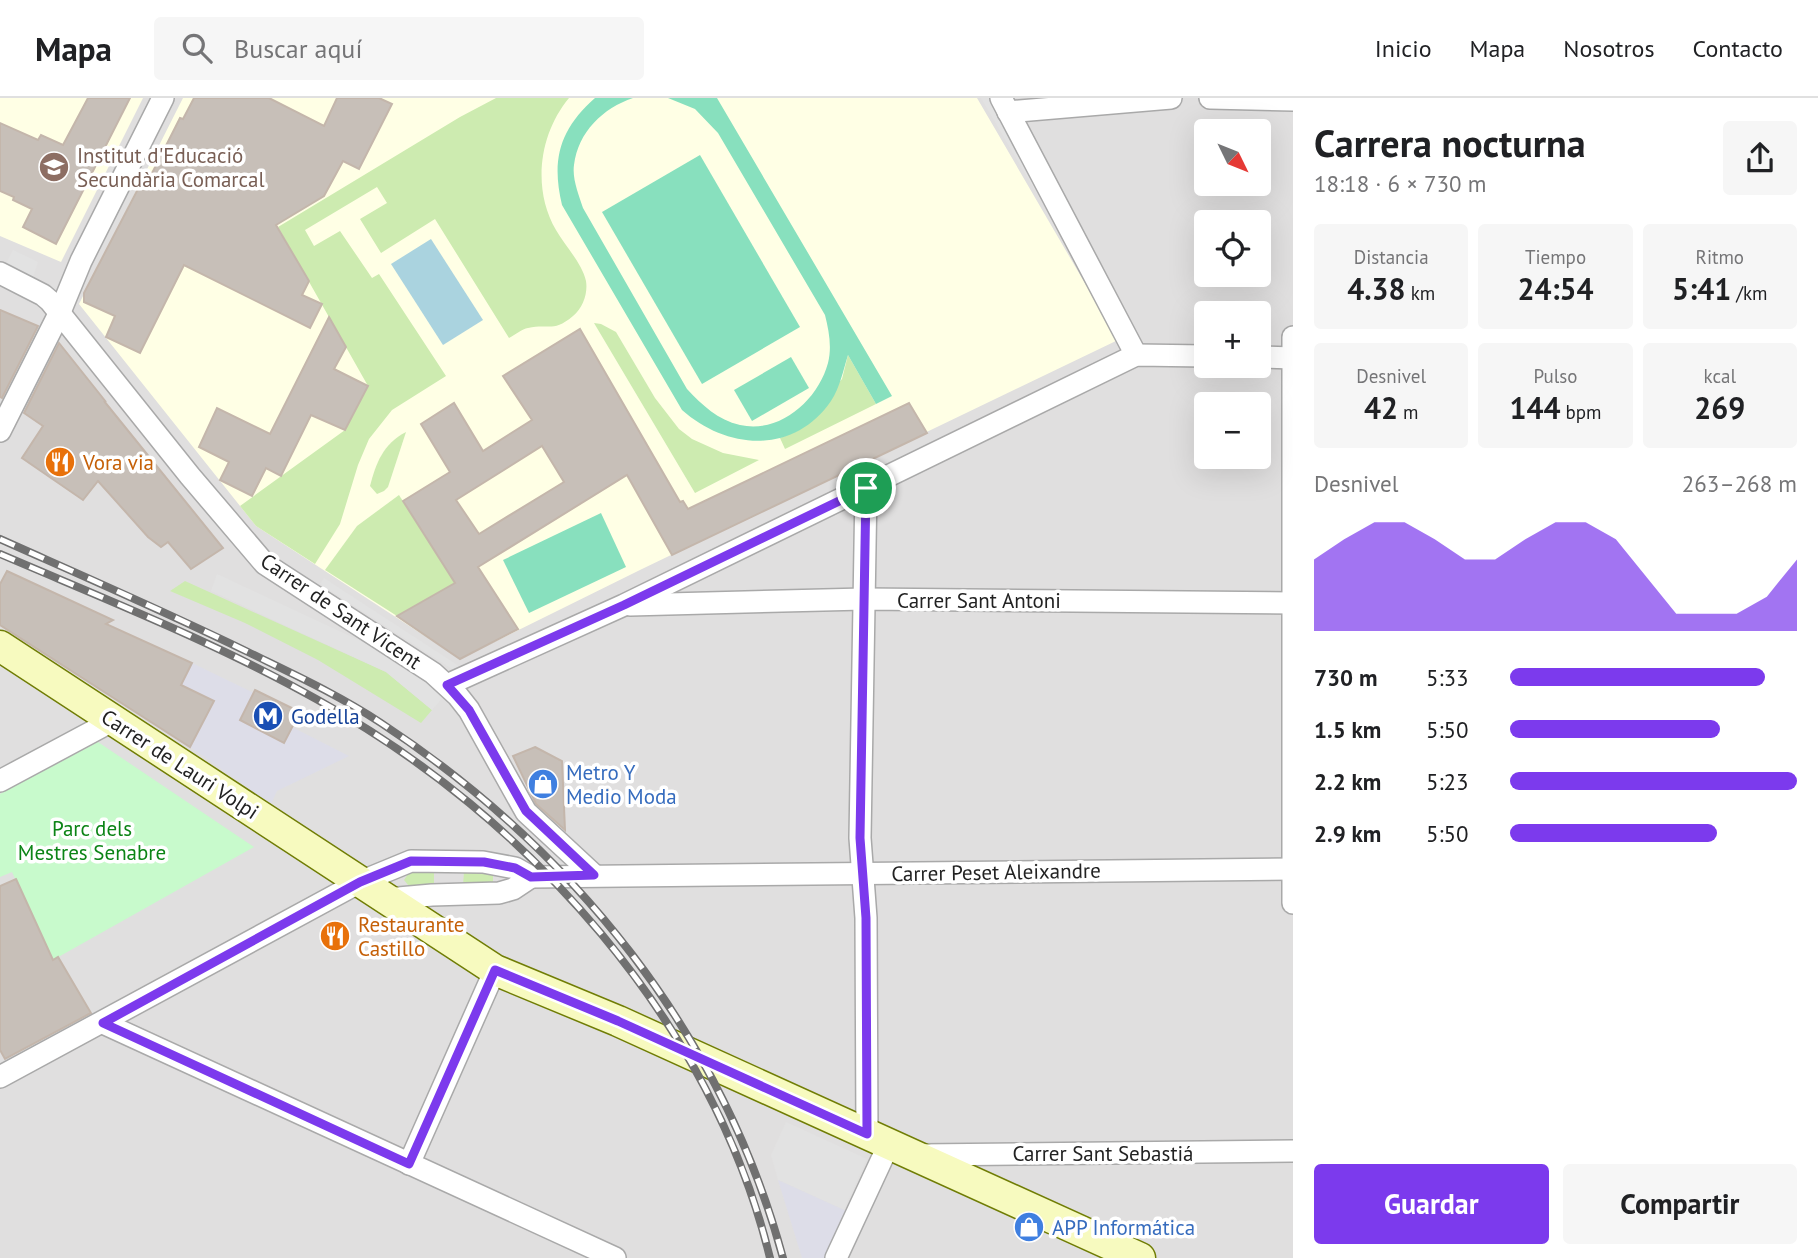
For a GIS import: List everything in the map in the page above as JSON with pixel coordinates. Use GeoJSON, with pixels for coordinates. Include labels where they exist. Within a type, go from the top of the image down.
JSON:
{"type":"FeatureCollection","features":[{"type":"Feature","properties":{"kind":"street"},"geometry":{"type":"LineString","coordinates":[[0,431],[163,98]]}},
{"type":"Feature","properties":{"kind":"street"},"geometry":{"type":"LineString","coordinates":[[1136,355],[1005,105],[1171,98]]}},
{"type":"Feature","properties":{"kind":"street"},"geometry":{"type":"LineString","coordinates":[[1210,98],[1293,100]]}},
{"type":"Feature","properties":{"kind":"street","name":"Carrer de Sant Vicent"},"geometry":{"type":"LineString","coordinates":[[0,273],[43,295],[60,312],[190,476],[265,564],[417,662],[447,685],[469,710],[526,811],[594,875]]}},
{"type":"Feature","properties":{"kind":"street"},"geometry":{"type":"LineString","coordinates":[[1293,337],[1293,903]]}},
{"type":"Feature","properties":{"kind":"street"},"geometry":{"type":"LineString","coordinates":[[447,685],[624,605],[1136,355],[1194,356]]}},
{"type":"Feature","properties":{"kind":"street"},"geometry":{"type":"LineString","coordinates":[[1271,358],[1293,358]]}},
{"type":"Feature","properties":{"kind":"street"},"geometry":{"type":"LineString","coordinates":[[836,1258],[889,1144],[860,838],[866,488]]}},
{"type":"Feature","properties":{"kind":"street","name":"Carrer Sant Antoni"},"geometry":{"type":"LineString","coordinates":[[624,605],[864,599],[1293,603]]}},
{"type":"Feature","properties":{"kind":"street","name":"Carrer de Lauri Volpi"},"geometry":{"type":"LineString","coordinates":[[0,646],[495,970],[618,1021],[1140,1258]]}},
{"type":"Feature","properties":{"kind":"street"},"geometry":{"type":"LineString","coordinates":[[0,781],[114,720]]}},
{"type":"Feature","properties":{"kind":"street"},"geometry":{"type":"LineString","coordinates":[[3,1069],[103,1023],[360,882],[411,861],[484,862],[515,868],[531,877],[513,889],[499,893],[387,899]]}},
{"type":"Feature","properties":{"kind":"street","name":"Carrer Peset Aleixandre"},"geometry":{"type":"LineString","coordinates":[[531,877],[1292,869]]}},
{"type":"Feature","properties":{"kind":"street"},"geometry":{"type":"LineString","coordinates":[[409,1164],[495,970]]}},
{"type":"Feature","properties":{"kind":"street"},"geometry":{"type":"LineString","coordinates":[[103,1023],[615,1258]]}},
{"type":"Feature","properties":{"kind":"street","name":"Carrer Sant Sebastiá"},"geometry":{"type":"LineString","coordinates":[[889,1144],[1293,1151]]}},
{"type":"Feature","properties":{"kind":"shaded area"},"geometry":{"type":"Polygon","coordinates":[[[0,98],[1293,98],[1293,1258],[0,1258],[0,98]]]}},
{"type":"Feature","properties":{"kind":"shaded area","name":"Institut d'Educació Secundària Comarcal"},"geometry":{"type":"Polygon","coordinates":[[[0,98],[143,98],[61,262],[0,236],[0,98]]]}},
{"type":"Feature","properties":{"kind":"shaded area"},"geometry":{"type":"Polygon","coordinates":[[[183,98],[977,98],[1118,340],[460,659],[256,526],[79,304],[183,98]]]}},
{"type":"Feature","properties":{"kind":"shaded area"},"geometry":{"type":"Polygon","coordinates":[[[981,98],[989,98],[1058,217],[1053,221],[981,98]]]}},
{"type":"Feature","properties":{"kind":"shaded area"},"geometry":{"type":"Polygon","coordinates":[[[13,250],[38,262],[33,277],[6,264],[13,250]]]}},
{"type":"Feature","properties":{"kind":"shaded area"},"geometry":{"type":"Polygon","coordinates":[[[217,574],[397,658],[444,696],[432,710],[386,672],[211,591],[217,574]]]}},
{"type":"Feature","properties":{"kind":"shaded area"},"geometry":{"type":"Polygon","coordinates":[[[324,578],[459,666],[455,671],[320,584],[324,578]]]}},
{"type":"Feature","properties":{"kind":"shaded area"},"geometry":{"type":"Polygon","coordinates":[[[192,663],[254,693],[240,720],[284,743],[292,727],[349,756],[277,791],[271,804],[190,747],[214,701],[181,685],[192,663]]]}},
{"type":"Feature","properties":{"kind":"shaded area"},"geometry":{"type":"Polygon","coordinates":[[[786,1122],[867,1159],[844,1210],[778,1180],[771,1155],[786,1122]]]}},
{"type":"Feature","properties":{"kind":"shaded area"},"geometry":{"type":"Polygon","coordinates":[[[778,1180],[855,1215],[836,1258],[802,1258],[778,1180]]]}},
{"type":"Feature","properties":{"kind":"green space"},"geometry":{"type":"Polygon","coordinates":[[[496,98],[569,98],[559,112],[545,145],[542,180],[548,214],[584,274],[584,300],[577,313],[566,321],[556,326],[526,329],[509,338],[435,219],[381,253],[360,219],[387,203],[377,187],[305,230],[314,246],[340,231],[372,278],[379,274],[446,376],[392,410],[369,439],[340,524],[315,564],[256,526],[240,506],[345,430],[368,386],[278,227],[496,98]]]}},
{"type":"Feature","properties":{"kind":"green space"},"geometry":{"type":"Polygon","coordinates":[[[595,98],[633,98],[602,115],[587,132],[576,153],[575,181],[583,208],[687,389],[718,416],[732,423],[755,426],[769,424],[795,411],[816,390],[823,377],[830,351],[825,315],[718,133],[695,109],[668,98],[717,98],[892,396],[876,404],[848,355],[831,401],[816,419],[798,431],[779,438],[760,441],[739,439],[719,433],[682,410],[562,205],[558,173],[561,146],[574,121],[595,98]]]}},
{"type":"Feature","properties":{"kind":"green space"},"geometry":{"type":"Polygon","coordinates":[[[700,155],[800,327],[702,384],[602,212],[700,155]]]}},
{"type":"Feature","properties":{"kind":"green space"},"geometry":{"type":"Polygon","coordinates":[[[594,323],[616,332],[655,398],[679,429],[692,439],[723,453],[759,460],[695,493],[594,323]]]}},
{"type":"Feature","properties":{"kind":"green space"},"geometry":{"type":"Polygon","coordinates":[[[848,355],[876,404],[785,449],[780,438],[794,432],[842,379],[848,355]]]}},
{"type":"Feature","properties":{"kind":"green space"},"geometry":{"type":"Polygon","coordinates":[[[791,357],[809,388],[752,421],[734,390],[791,357]]]}},
{"type":"Feature","properties":{"kind":"green space"},"geometry":{"type":"Polygon","coordinates":[[[406,432],[388,487],[377,494],[370,486],[378,462],[386,448],[406,432]]]}},
{"type":"Feature","properties":{"kind":"green space"},"geometry":{"type":"Polygon","coordinates":[[[399,495],[455,583],[397,616],[325,570],[357,526],[399,495]]]}},
{"type":"Feature","properties":{"kind":"green space"},"geometry":{"type":"Polygon","coordinates":[[[601,513],[626,567],[529,613],[503,560],[601,513]]]}},
{"type":"Feature","properties":{"kind":"green space"},"geometry":{"type":"Polygon","coordinates":[[[185,581],[386,672],[432,710],[421,723],[318,660],[245,623],[170,591],[185,581]]]}},
{"type":"Feature","properties":{"kind":"green space","name":"Parc dels Mestres Senabre"},"geometry":{"type":"Polygon","coordinates":[[[98,742],[254,847],[53,960],[12,872],[0,877],[0,794],[98,742]]]}},
{"type":"Feature","properties":{"kind":"green space"},"geometry":{"type":"Polygon","coordinates":[[[410,871],[434,871],[434,887],[409,886],[404,880],[410,871]]]}},
{"type":"Feature","properties":{"kind":"green space"},"geometry":{"type":"Polygon","coordinates":[[[464,871],[490,872],[493,882],[487,887],[463,886],[464,871]]]}},
{"type":"Feature","properties":{"kind":"water"},"geometry":{"type":"Polygon","coordinates":[[[431,239],[483,320],[443,345],[391,264],[431,239]]]}},
{"type":"Feature","properties":{"kind":"building"},"geometry":{"type":"Polygon","coordinates":[[[88,98],[130,98],[56,244],[23,227],[32,209],[0,191],[0,123],[38,140],[41,135],[63,145],[88,98]]]}},
{"type":"Feature","properties":{"kind":"building"},"geometry":{"type":"Polygon","coordinates":[[[194,98],[269,98],[324,126],[337,98],[379,98],[392,104],[359,169],[343,161],[324,196],[276,225],[309,281],[302,295],[322,304],[310,328],[184,265],[140,353],[106,337],[115,316],[84,302],[84,293],[139,187],[144,189],[180,118],[183,119],[194,98]]]}},
{"type":"Feature","properties":{"kind":"building"},"geometry":{"type":"Polygon","coordinates":[[[0,310],[38,326],[2,398],[0,397],[0,310]]]}},
{"type":"Feature","properties":{"kind":"building"},"geometry":{"type":"Polygon","coordinates":[[[329,317],[346,347],[334,369],[368,386],[345,430],[311,415],[281,476],[266,468],[252,496],[220,480],[229,462],[199,447],[217,408],[270,434],[329,317]]]}},
{"type":"Feature","properties":{"kind":"building"},"geometry":{"type":"Polygon","coordinates":[[[580,329],[680,502],[683,501],[688,509],[909,403],[927,433],[672,555],[627,475],[478,567],[518,629],[460,659],[397,616],[455,583],[403,501],[450,472],[421,424],[454,403],[483,451],[532,420],[503,376],[580,329]],[[542,446],[456,500],[479,534],[564,482],[542,446]]]}},
{"type":"Feature","properties":{"kind":"building"},"geometry":{"type":"Polygon","coordinates":[[[59,343],[223,548],[191,569],[168,542],[161,547],[148,537],[98,481],[83,500],[22,458],[43,426],[24,413],[59,343]]]}},
{"type":"Feature","properties":{"kind":"building"},"geometry":{"type":"Polygon","coordinates":[[[7,571],[113,620],[106,624],[192,663],[181,685],[214,701],[190,747],[0,625],[0,584],[7,571]]]}},
{"type":"Feature","properties":{"kind":"building"},"geometry":{"type":"Polygon","coordinates":[[[255,690],[300,712],[284,743],[240,720],[255,690]]]}},
{"type":"Feature","properties":{"kind":"building","name":"Metro Y Medio Moda"},"geometry":{"type":"Polygon","coordinates":[[[535,747],[562,761],[565,830],[536,804],[513,756],[535,747]]]}},
{"type":"Feature","properties":{"kind":"building"},"geometry":{"type":"Polygon","coordinates":[[[16,879],[53,960],[58,957],[91,1013],[5,1059],[0,1050],[0,886],[16,879]]]}},
{"type":"Feature","properties":{"kind":"railway"},"geometry":{"type":"LineString","coordinates":[[0,539],[217,637],[349,703],[451,773],[517,829],[577,889],[632,954],[680,1023],[722,1097],[756,1176],[783,1258]]}},
{"type":"Feature","properties":{"kind":"railway"},"geometry":{"type":"LineString","coordinates":[[0,554],[201,641],[318,700],[395,748],[469,803],[538,865],[601,934],[657,1008],[705,1088],[743,1171],[770,1258]]}},
{"type":"Feature","properties":{"kind":"place","name":"Institut d'Educació Secundària Comarcal"},"geometry":{"type":"Point","coordinates":[54,167]}},
{"type":"Feature","properties":{"kind":"place","name":"Vora via"},"geometry":{"type":"Point","coordinates":[60,462]}},
{"type":"Feature","properties":{"kind":"place","name":"Godella"},"geometry":{"type":"Point","coordinates":[268,716]}},
{"type":"Feature","properties":{"kind":"place","name":"Metro Y Medio Moda"},"geometry":{"type":"Point","coordinates":[543,784]}},
{"type":"Feature","properties":{"kind":"place","name":"Restaurante Castillo"},"geometry":{"type":"Point","coordinates":[335,936]}},
{"type":"Feature","properties":{"kind":"place","name":"APP Informática"},"geometry":{"type":"Point","coordinates":[1029,1227]}},
{"type":"Feature","properties":{"kind":"route"},"geometry":{"type":"LineString","coordinates":[[866,488],[860,838],[866,918],[867,1134],[618,1021],[495,970],[409,1164],[103,1023],[360,882],[411,861],[484,862],[515,868],[531,877],[594,875],[526,811],[469,710],[447,685],[624,605],[866,488]]}}]}
